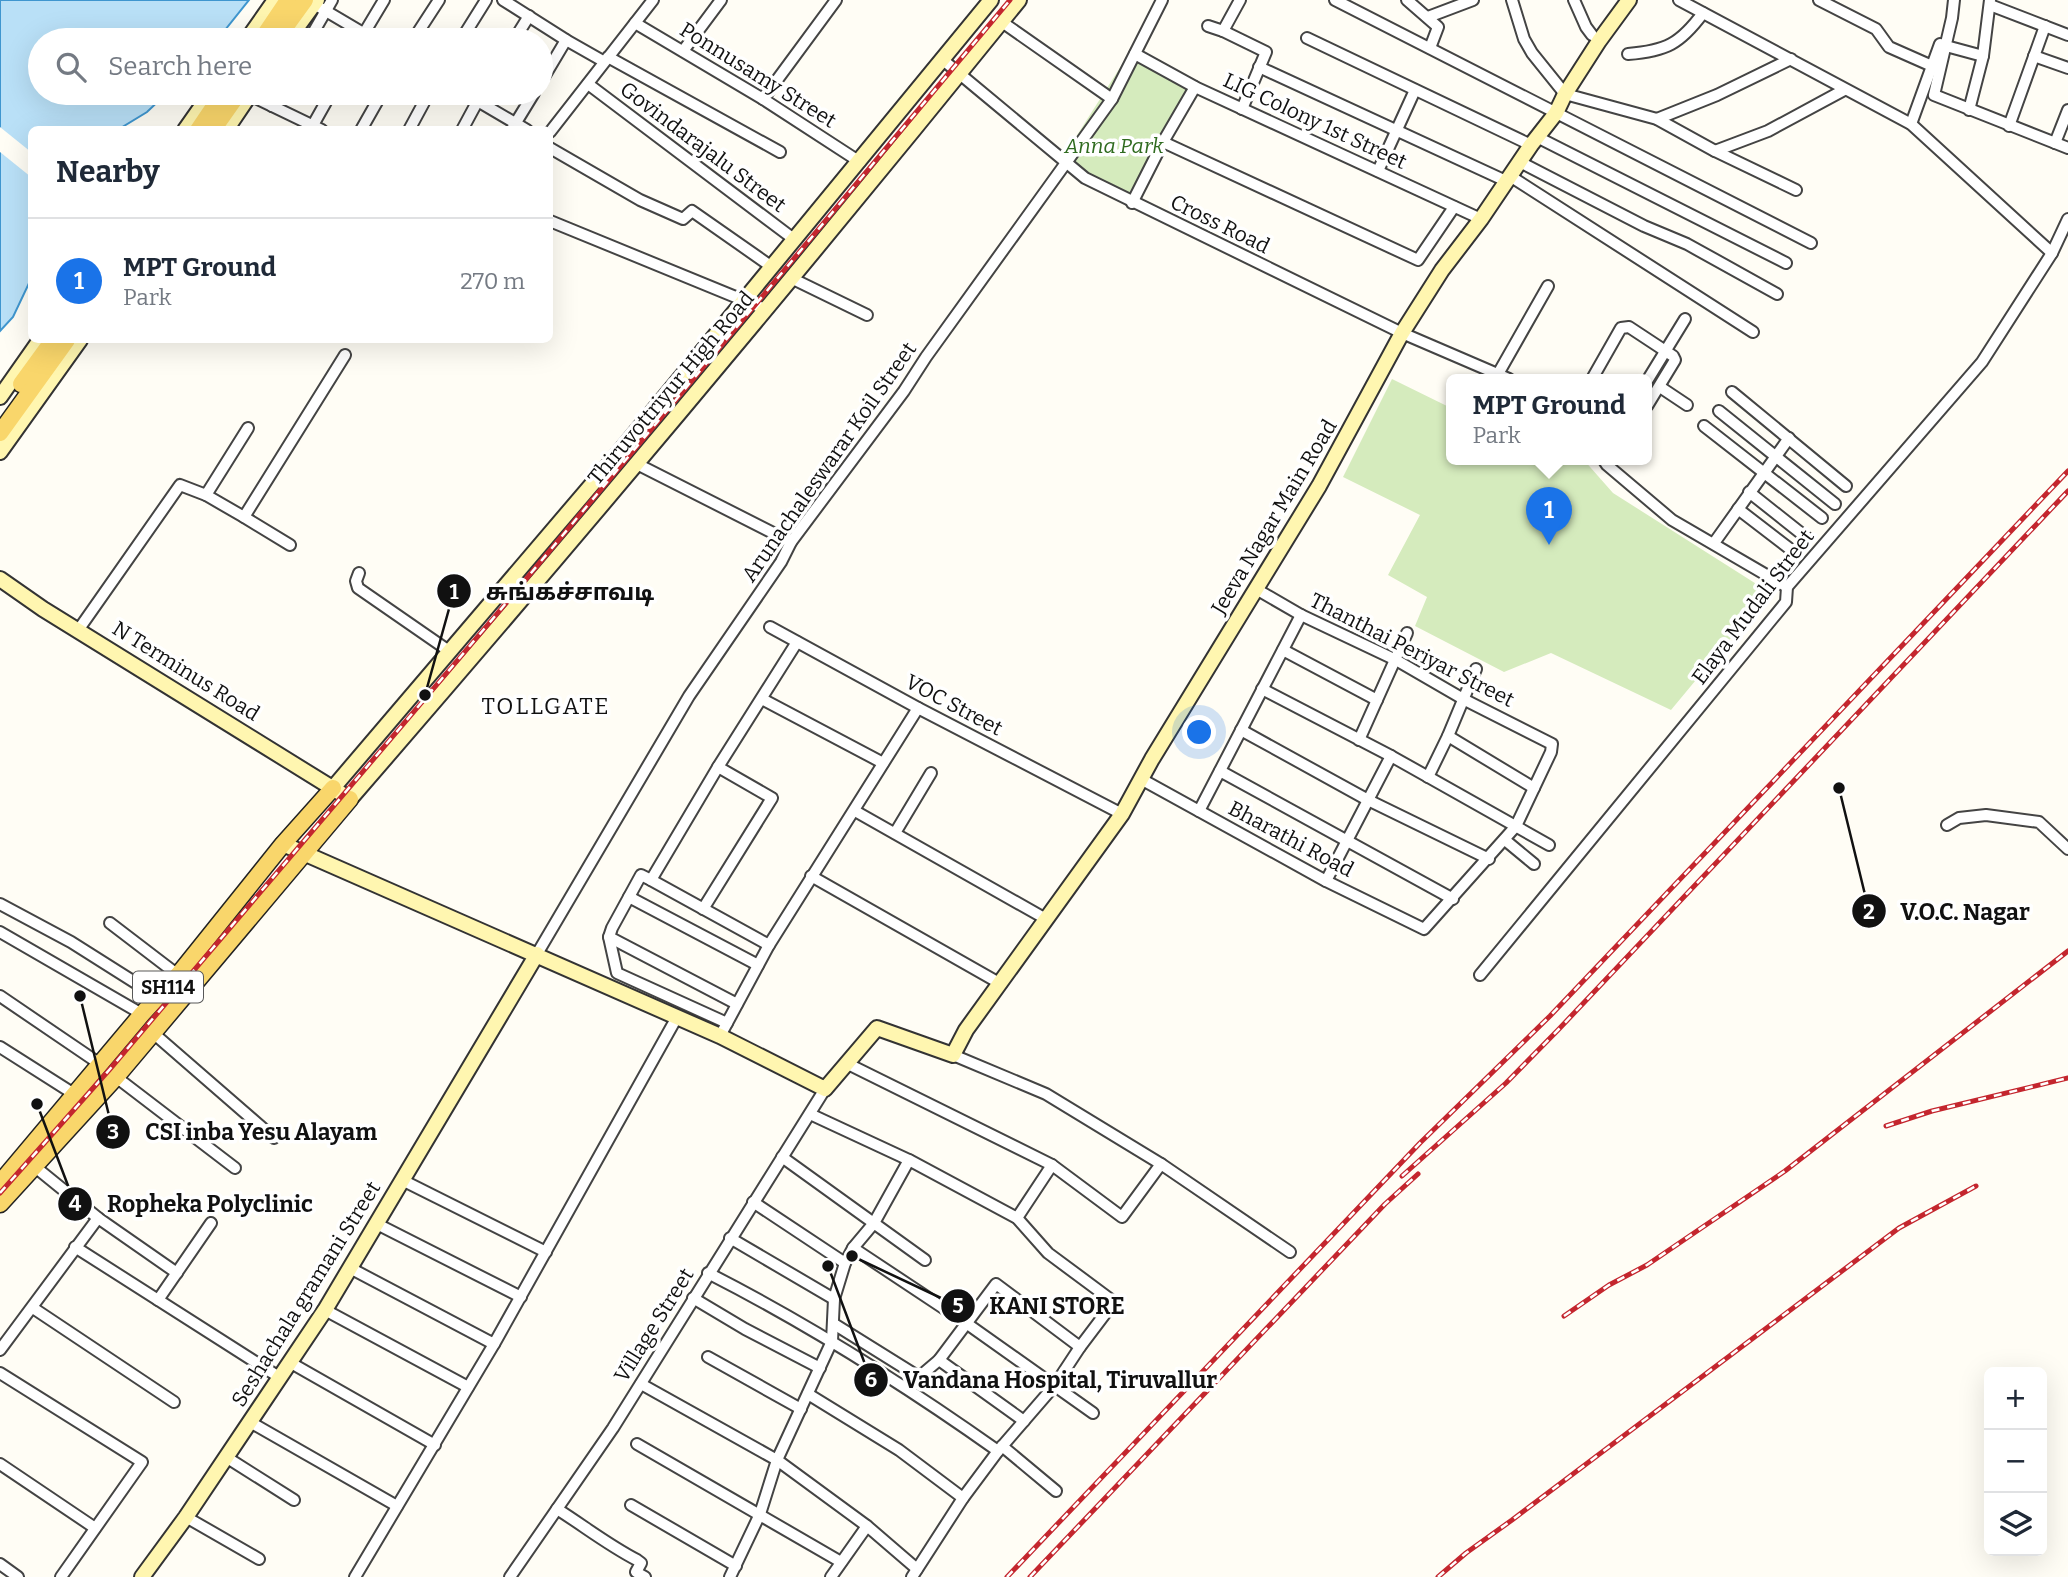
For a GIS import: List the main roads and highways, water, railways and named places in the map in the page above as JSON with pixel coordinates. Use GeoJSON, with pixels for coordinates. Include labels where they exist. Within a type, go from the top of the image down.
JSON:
{"type":"FeatureCollection","features":[{"type":"Feature","properties":{"kind":"main road"},"geometry":{"type":"LineString","coordinates":[[269,28],[288,0]]}},
{"type":"Feature","properties":{"kind":"main road"},"geometry":{"type":"LineString","coordinates":[[290,28],[319,3]]}},
{"type":"Feature","properties":{"kind":"main road"},"geometry":{"type":"LineString","coordinates":[[201,126],[215,105]]}},
{"type":"Feature","properties":{"kind":"main road"},"geometry":{"type":"LineString","coordinates":[[217,126],[235,105]]}},
{"type":"Feature","properties":{"kind":"main road"},"geometry":{"type":"LineString","coordinates":[[0,415],[51,343]]}},
{"type":"Feature","properties":{"kind":"main road"},"geometry":{"type":"LineString","coordinates":[[0,433],[65,343]]}},
{"type":"Feature","properties":{"kind":"main road","name":"SH114"},"geometry":{"type":"LineString","coordinates":[[0,1183],[6,1165],[74,1094],[178,975],[283,844],[332,788]]}},
{"type":"Feature","properties":{"kind":"main road","name":"SH114"},"geometry":{"type":"LineString","coordinates":[[0,1204],[116,1077],[350,799]]}},
{"type":"Feature","properties":{"kind":"water"},"geometry":{"type":"Polygon","coordinates":[[[0,0],[249,0],[227,28],[28,28],[28,105],[154,105],[124,126],[28,126],[28,285],[13,317],[0,331],[0,0]]]}},
{"type":"Feature","properties":{"kind":"railway"},"geometry":{"type":"LineString","coordinates":[[0,1193],[110,1069],[496,615],[1010,0]]}},
{"type":"Feature","properties":{"kind":"railway"},"geometry":{"type":"LineString","coordinates":[[1007,1577],[1420,1143],[1550,1016],[2068,471]]}},
{"type":"Feature","properties":{"kind":"railway"},"geometry":{"type":"LineString","coordinates":[[1402,1176],[1506,1083],[1558,1030],[2068,491]]}},
{"type":"Feature","properties":{"kind":"railway"},"geometry":{"type":"LineString","coordinates":[[1564,1316],[1609,1285],[1647,1265],[1785,1171],[2068,951]]}},
{"type":"Feature","properties":{"kind":"railway"},"geometry":{"type":"LineString","coordinates":[[1886,1126],[1932,1111],[2068,1078]]}},
{"type":"Feature","properties":{"kind":"railway"},"geometry":{"type":"LineString","coordinates":[[1030,1577],[1385,1204],[1418,1174]]}},
{"type":"Feature","properties":{"kind":"railway"},"geometry":{"type":"LineString","coordinates":[[1438,1577],[1466,1553],[1899,1228],[1976,1186]]}},
{"type":"Feature","properties":{"kind":"place","name":"MPT Ground"},"geometry":{"type":"Point","coordinates":[1549,545]}},
{"type":"Feature","properties":{"kind":"place","name":"சுங்கச்சாவடி"},"geometry":{"type":"Point","coordinates":[425,695]}},
{"type":"Feature","properties":{"kind":"place","name":"V.O.C. Nagar"},"geometry":{"type":"Point","coordinates":[1839,788]}},
{"type":"Feature","properties":{"kind":"place","name":"CSI inba Yesu Alayam"},"geometry":{"type":"Point","coordinates":[80,996]}},
{"type":"Feature","properties":{"kind":"place","name":"Ropheka Polyclinic"},"geometry":{"type":"Point","coordinates":[37,1104]}},
{"type":"Feature","properties":{"kind":"place","name":"KANI STORE"},"geometry":{"type":"Point","coordinates":[852,1256]}},
{"type":"Feature","properties":{"kind":"place","name":"Vandana Hospital, Tiruvallur"},"geometry":{"type":"Point","coordinates":[828,1266]}},
{"type":"Feature","properties":{"kind":"district","name":"TOLLGATE"},"geometry":{"type":"Point","coordinates":[546,706]}},
{"type":"Feature","properties":{"kind":"park label","name":"Anna Park"},"geometry":{"type":"Point","coordinates":[1114,146]}}]}
